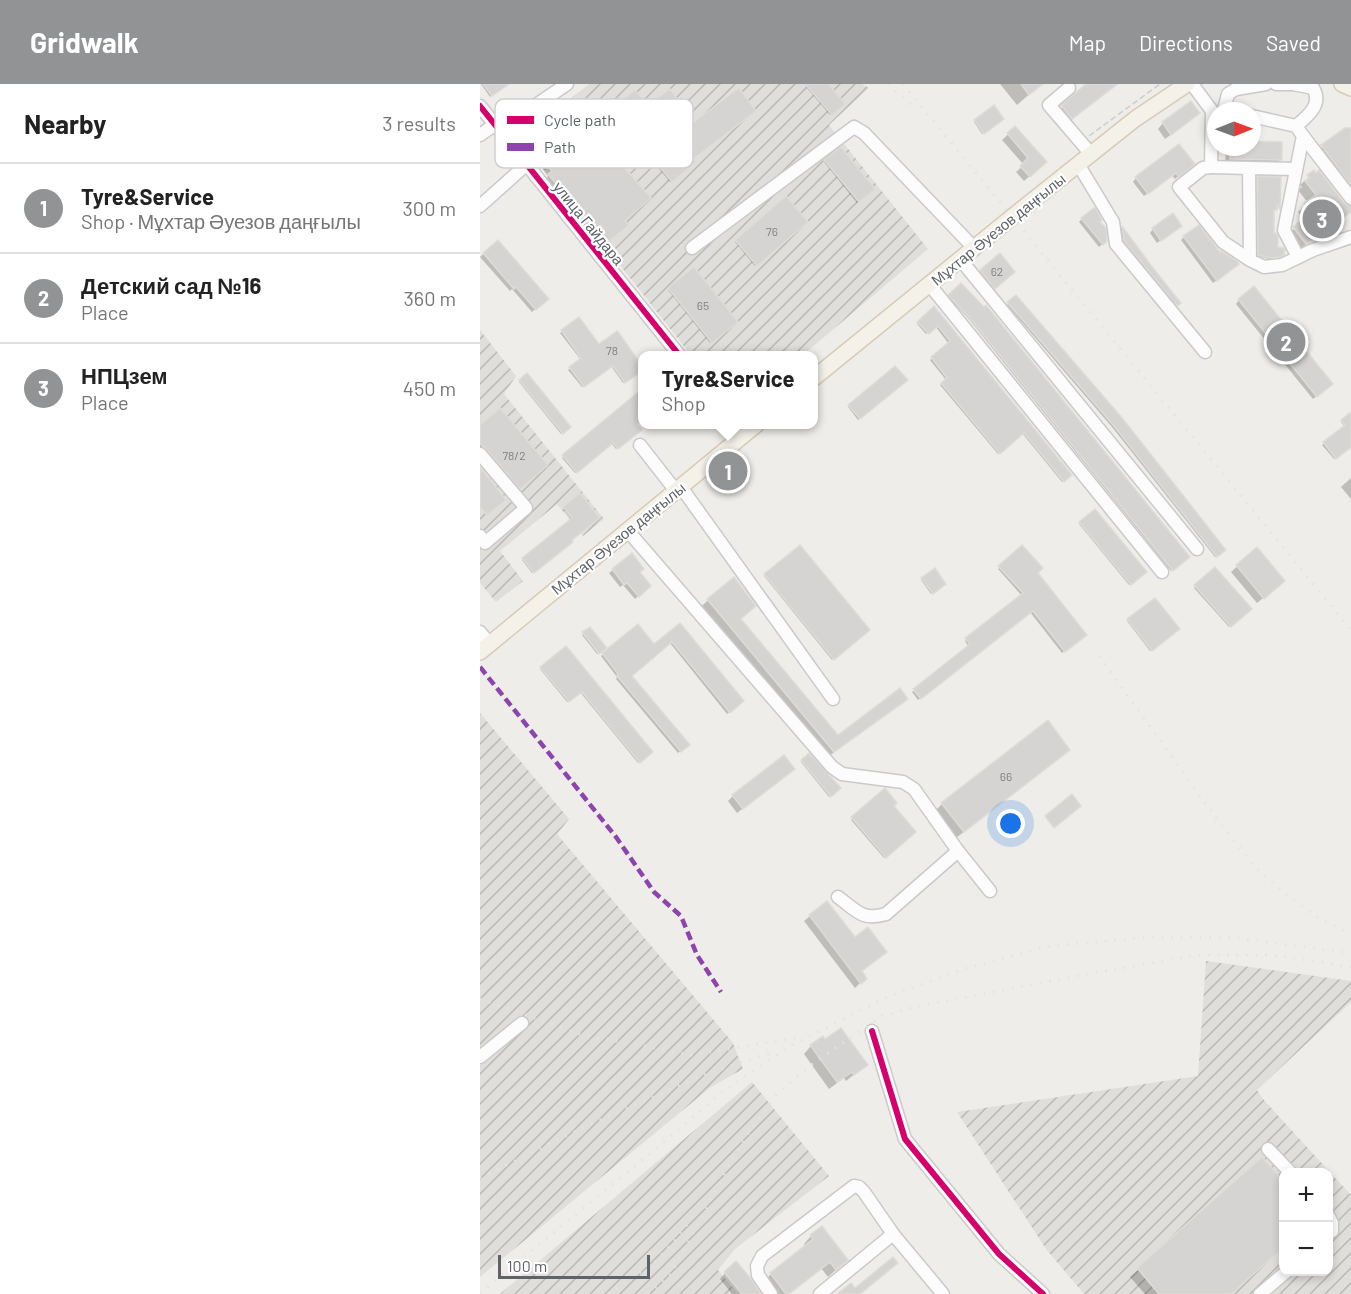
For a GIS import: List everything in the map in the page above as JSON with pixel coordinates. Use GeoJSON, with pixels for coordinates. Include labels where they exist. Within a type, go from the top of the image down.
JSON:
{"type":"FeatureCollection","features":[{"type":"Feature","properties":{"kind":"main road","name":"Мұхтар Әуезов даңғылы"},"geometry":{"type":"LineString","coordinates":[[818,374],[1135,119],[1187,84]]}},
{"type":"Feature","properties":{"kind":"main road"},"geometry":{"type":"LineString","coordinates":[[1342,84],[1351,88]]}},
{"type":"Feature","properties":{"kind":"main road","name":"Мұхтар Әуезов даңғылы"},"geometry":{"type":"LineString","coordinates":[[483,643],[628,531],[678,489],[739,430]]}},
{"type":"Feature","properties":{"kind":"street"},"geometry":{"type":"LineString","coordinates":[[545,99],[567,84]]}},
{"type":"Feature","properties":{"kind":"street"},"geometry":{"type":"LineString","coordinates":[[1192,84],[1213,102]]}},
{"type":"Feature","properties":{"kind":"street"},"geometry":{"type":"LineString","coordinates":[[1225,102],[1228,94],[1236,89],[1266,84]]}},
{"type":"Feature","properties":{"kind":"street"},"geometry":{"type":"LineString","coordinates":[[1276,84],[1293,84],[1313,88],[1317,94],[1315,106],[1300,131],[1296,169],[1284,230],[1298,257]]}},
{"type":"Feature","properties":{"kind":"street"},"geometry":{"type":"LineString","coordinates":[[1070,85],[1049,105],[1091,154]]}},
{"type":"Feature","properties":{"kind":"street","name":"улица Гайдара"},"geometry":{"type":"LineString","coordinates":[[480,106],[494,124]]}},
{"type":"Feature","properties":{"kind":"street"},"geometry":{"type":"LineString","coordinates":[[1261,119],[1300,131],[1351,198]]}},
{"type":"Feature","properties":{"kind":"street"},"geometry":{"type":"LineString","coordinates":[[480,135],[494,124]]}},
{"type":"Feature","properties":{"kind":"street"},"geometry":{"type":"LineString","coordinates":[[692,248],[854,127],[864,133],[974,248]]}},
{"type":"Feature","properties":{"kind":"street"},"geometry":{"type":"LineString","coordinates":[[1211,167],[1213,156]]}},
{"type":"Feature","properties":{"kind":"street"},"geometry":{"type":"LineString","coordinates":[[1078,164],[1113,222],[1116,244],[1205,352]]}},
{"type":"Feature","properties":{"kind":"street"},"geometry":{"type":"LineString","coordinates":[[480,206],[523,168]]}},
{"type":"Feature","properties":{"kind":"street","name":"улица Гайдара"},"geometry":{"type":"LineString","coordinates":[[530,168],[676,351]]}},
{"type":"Feature","properties":{"kind":"street"},"geometry":{"type":"LineString","coordinates":[[1296,169],[1203,168],[1179,187],[1223,242],[1264,267],[1282,265],[1313,250],[1351,237]]}},
{"type":"Feature","properties":{"kind":"street"},"geometry":{"type":"LineString","coordinates":[[1249,168],[1250,260]]}},
{"type":"Feature","properties":{"kind":"street"},"geometry":{"type":"LineString","coordinates":[[960,260],[1197,549]]}},
{"type":"Feature","properties":{"kind":"street"},"geometry":{"type":"LineString","coordinates":[[929,284],[1162,572]]}},
{"type":"Feature","properties":{"kind":"street"},"geometry":{"type":"LineString","coordinates":[[640,445],[678,489],[833,699]]}},
{"type":"Feature","properties":{"kind":"street"},"geometry":{"type":"LineString","coordinates":[[480,454],[526,508],[485,543],[480,537]]}},
{"type":"Feature","properties":{"kind":"street"},"geometry":{"type":"LineString","coordinates":[[628,531],[832,767],[842,774],[903,782],[914,789],[990,891]]}},
{"type":"Feature","properties":{"kind":"street"},"geometry":{"type":"LineString","coordinates":[[838,897],[863,916],[873,918],[886,914],[958,851]]}},
{"type":"Feature","properties":{"kind":"street"},"geometry":{"type":"LineString","coordinates":[[480,1057],[522,1023]]}},
{"type":"Feature","properties":{"kind":"street"},"geometry":{"type":"LineString","coordinates":[[872,1031],[905,1139],[999,1254],[1043,1294]]}},
{"type":"Feature","properties":{"kind":"street"},"geometry":{"type":"LineString","coordinates":[[1268,1149],[1285,1168]]}},
{"type":"Feature","properties":{"kind":"street"},"geometry":{"type":"LineString","coordinates":[[771,1294],[758,1275],[757,1266],[762,1256],[854,1186],[864,1192],[893,1234],[943,1294]]}},
{"type":"Feature","properties":{"kind":"street"},"geometry":{"type":"LineString","coordinates":[[820,1294],[893,1234]]}},
{"type":"Feature","properties":{"kind":"street"},"geometry":{"type":"LineString","coordinates":[[1260,1294],[1281,1276]]}},
{"type":"Feature","properties":{"kind":"path"},"geometry":{"type":"LineString","coordinates":[[1081,141],[1160,84]]}},
{"type":"Feature","properties":{"kind":"shaded area"},"geometry":{"type":"Polygon","coordinates":[[[589,84],[862,84],[869,88],[829,125],[928,249],[808,351],[688,351],[543,168],[693,168],[693,99],[570,99],[589,84]]]}},
{"type":"Feature","properties":{"kind":"shaded area"},"geometry":{"type":"Polygon","coordinates":[[[480,330],[516,376],[504,394],[604,519],[583,536],[557,504],[500,551],[523,581],[496,602],[480,583],[480,330]]]}},
{"type":"Feature","properties":{"kind":"shaded area"},"geometry":{"type":"Polygon","coordinates":[[[480,713],[569,819],[557,834],[733,1043],[743,1069],[711,1087],[480,1277],[480,713]]]}},
{"type":"Feature","properties":{"kind":"shaded area"},"geometry":{"type":"Polygon","coordinates":[[[1206,961],[1351,981],[1351,1002],[1257,1090],[1326,1168],[1279,1168],[1279,1276],[1333,1276],[1333,1175],[1351,1195],[1351,1294],[1084,1294],[1046,1249],[957,1112],[1198,1076],[1206,961]]]}},
{"type":"Feature","properties":{"kind":"shaded area"},"geometry":{"type":"Polygon","coordinates":[[[752,1082],[829,1176],[735,1249],[718,1270],[738,1294],[500,1294],[752,1082]]]}},
{"type":"Feature","properties":{"kind":"building"},"geometry":{"type":"Polygon","coordinates":[[[483,84],[509,84],[492,96],[483,84]]]}},
{"type":"Feature","properties":{"kind":"building"},"geometry":{"type":"Polygon","coordinates":[[[805,84],[828,84],[845,104],[832,115],[805,84]]]}},
{"type":"Feature","properties":{"kind":"building"},"geometry":{"type":"Polygon","coordinates":[[[1021,84],[1043,84],[1029,95],[1021,84]]]}},
{"type":"Feature","properties":{"kind":"building"},"geometry":{"type":"Polygon","coordinates":[[[1086,84],[1117,84],[1072,119],[1061,105],[1086,84]]]}},
{"type":"Feature","properties":{"kind":"building"},"geometry":{"type":"Polygon","coordinates":[[[739,88],[756,111],[693,159],[694,122],[739,88]]]}},
{"type":"Feature","properties":{"kind":"building"},"geometry":{"type":"Polygon","coordinates":[[[670,89],[677,99],[656,99],[670,89]]]}},
{"type":"Feature","properties":{"kind":"building"},"geometry":{"type":"Polygon","coordinates":[[[635,90],[643,99],[624,99],[635,90]]]}},
{"type":"Feature","properties":{"kind":"building"},"geometry":{"type":"Polygon","coordinates":[[[1191,101],[1200,113],[1171,135],[1162,122],[1191,101]]]}},
{"type":"Feature","properties":{"kind":"building"},"geometry":{"type":"Polygon","coordinates":[[[994,105],[1004,119],[984,134],[974,120],[994,105]]]}},
{"type":"Feature","properties":{"kind":"building"},"geometry":{"type":"Polygon","coordinates":[[[1015,126],[1047,162],[1030,177],[1020,166],[1028,158],[1007,133],[1015,126]]]}},
{"type":"Feature","properties":{"kind":"building"},"geometry":{"type":"Polygon","coordinates":[[[1345,128],[1351,128],[1351,185],[1321,145],[1345,128]]]}},
{"type":"Feature","properties":{"kind":"building"},"geometry":{"type":"Polygon","coordinates":[[[1261,141],[1282,142],[1282,160],[1230,159],[1230,156],[1261,156],[1261,141]]]}},
{"type":"Feature","properties":{"kind":"building"},"geometry":{"type":"Polygon","coordinates":[[[1179,144],[1195,164],[1179,177],[1176,173],[1148,194],[1135,177],[1179,144]]]}},
{"type":"Feature","properties":{"kind":"building"},"geometry":{"type":"Polygon","coordinates":[[[841,147],[875,189],[859,202],[824,160],[841,147]]]}},
{"type":"Feature","properties":{"kind":"building"},"geometry":{"type":"Polygon","coordinates":[[[550,168],[625,168],[651,198],[625,221],[629,225],[605,244],[548,174],[552,171],[550,168]]]}},
{"type":"Feature","properties":{"kind":"building"},"geometry":{"type":"Polygon","coordinates":[[[660,168],[689,168],[672,182],[660,168]]]}},
{"type":"Feature","properties":{"kind":"building"},"geometry":{"type":"Polygon","coordinates":[[[1314,170],[1316,173],[1319,170],[1344,203],[1351,206],[1351,212],[1306,244],[1293,227],[1311,212],[1304,203],[1316,195],[1305,181],[1309,178],[1307,175],[1314,170]]]}},
{"type":"Feature","properties":{"kind":"building"},"geometry":{"type":"Polygon","coordinates":[[[1257,176],[1281,177],[1280,209],[1277,205],[1277,210],[1274,210],[1274,233],[1278,236],[1278,247],[1285,250],[1284,255],[1280,257],[1271,258],[1258,255],[1257,176]]]}},
{"type":"Feature","properties":{"kind":"building"},"geometry":{"type":"Polygon","coordinates":[[[786,196],[808,222],[757,266],[735,240],[786,196]]]}},
{"type":"Feature","properties":{"kind":"building"},"geometry":{"type":"Polygon","coordinates":[[[1095,207],[1102,220],[1100,222],[1106,228],[1107,241],[1103,245],[1081,218],[1095,207]]]}},
{"type":"Feature","properties":{"kind":"building"},"geometry":{"type":"Polygon","coordinates":[[[1173,213],[1182,226],[1161,241],[1152,228],[1173,213]]]}},
{"type":"Feature","properties":{"kind":"building"},"geometry":{"type":"Polygon","coordinates":[[[1199,225],[1220,252],[1239,264],[1217,281],[1183,236],[1199,225]]]}},
{"type":"Feature","properties":{"kind":"building"},"geometry":{"type":"Polygon","coordinates":[[[1122,226],[1181,303],[1177,306],[1124,241],[1122,226]]]}},
{"type":"Feature","properties":{"kind":"building"},"geometry":{"type":"Polygon","coordinates":[[[498,240],[549,299],[536,310],[516,287],[514,289],[483,253],[498,240]]]}},
{"type":"Feature","properties":{"kind":"building"},"geometry":{"type":"Polygon","coordinates":[[[1000,253],[1015,272],[995,289],[980,270],[1000,253]]]}},
{"type":"Feature","properties":{"kind":"building"},"geometry":{"type":"Polygon","coordinates":[[[694,267],[738,322],[712,343],[668,288],[694,267]]]}},
{"type":"Feature","properties":{"kind":"building"},"geometry":{"type":"Polygon","coordinates":[[[961,283],[984,307],[986,305],[1190,557],[1173,571],[970,318],[948,295],[961,283]]]}},
{"type":"Feature","properties":{"kind":"building"},"geometry":{"type":"Polygon","coordinates":[[[1254,286],[1333,384],[1317,397],[1238,299],[1254,286]]]}},
{"type":"Feature","properties":{"kind":"building"},"geometry":{"type":"Polygon","coordinates":[[[1016,295],[1123,419],[1226,550],[1217,557],[1114,426],[1007,302],[1016,295]]]}},
{"type":"Feature","properties":{"kind":"building"},"geometry":{"type":"Polygon","coordinates":[[[934,306],[1072,475],[1064,482],[1024,433],[1000,454],[941,383],[947,378],[931,357],[950,341],[938,326],[929,334],[917,322],[934,306]]]}},
{"type":"Feature","properties":{"kind":"building"},"geometry":{"type":"Polygon","coordinates":[[[579,317],[599,344],[617,331],[638,360],[638,374],[625,383],[613,366],[584,387],[569,367],[581,358],[561,330],[579,317]]]}},
{"type":"Feature","properties":{"kind":"building"},"geometry":{"type":"Polygon","coordinates":[[[895,366],[908,380],[860,419],[848,405],[895,366]]]}},
{"type":"Feature","properties":{"kind":"building"},"geometry":{"type":"Polygon","coordinates":[[[527,373],[571,427],[563,434],[519,380],[527,373]]]}},
{"type":"Feature","properties":{"kind":"building"},"geometry":{"type":"Polygon","coordinates":[[[638,392],[637,424],[638,429],[642,430],[618,449],[613,443],[577,473],[562,455],[638,392]]]}},
{"type":"Feature","properties":{"kind":"building"},"geometry":{"type":"Polygon","coordinates":[[[500,408],[548,465],[520,489],[480,444],[480,425],[500,408]]]}},
{"type":"Feature","properties":{"kind":"building"},"geometry":{"type":"Polygon","coordinates":[[[1351,412],[1351,447],[1336,459],[1323,442],[1345,425],[1341,420],[1351,412]]]}},
{"type":"Feature","properties":{"kind":"building"},"geometry":{"type":"Polygon","coordinates":[[[480,467],[506,500],[487,515],[480,507],[480,467]]]}},
{"type":"Feature","properties":{"kind":"building"},"geometry":{"type":"Polygon","coordinates":[[[580,493],[600,518],[534,573],[522,558],[572,518],[563,507],[580,493]]]}},
{"type":"Feature","properties":{"kind":"building"},"geometry":{"type":"Polygon","coordinates":[[[1095,509],[1147,572],[1131,585],[1079,522],[1095,509]]]}},
{"type":"Feature","properties":{"kind":"building"},"geometry":{"type":"Polygon","coordinates":[[[800,545],[870,630],[834,660],[764,574],[800,545]]]}},
{"type":"Feature","properties":{"kind":"building"},"geometry":{"type":"Polygon","coordinates":[[[1022,545],[1043,568],[1038,573],[1087,635],[1065,652],[1033,611],[921,699],[913,689],[970,644],[965,638],[1023,593],[998,566],[1022,545]]]}},
{"type":"Feature","properties":{"kind":"building"},"geometry":{"type":"Polygon","coordinates":[[[1257,547],[1285,581],[1264,599],[1236,565],[1257,547]]]}},
{"type":"Feature","properties":{"kind":"building"},"geometry":{"type":"Polygon","coordinates":[[[632,553],[644,569],[640,572],[651,586],[639,597],[627,583],[624,585],[612,569],[632,553]]]}},
{"type":"Feature","properties":{"kind":"building"},"geometry":{"type":"Polygon","coordinates":[[[1215,567],[1252,609],[1231,627],[1194,585],[1215,567]]]}},
{"type":"Feature","properties":{"kind":"building"},"geometry":{"type":"Polygon","coordinates":[[[935,568],[946,584],[933,594],[921,578],[935,568]]]}},
{"type":"Feature","properties":{"kind":"building"},"geometry":{"type":"Polygon","coordinates":[[[734,577],[756,606],[741,619],[838,735],[900,688],[908,699],[834,752],[707,599],[734,577]]]}},
{"type":"Feature","properties":{"kind":"building"},"geometry":{"type":"Polygon","coordinates":[[[1155,598],[1180,629],[1152,651],[1127,619],[1155,598]]]}},
{"type":"Feature","properties":{"kind":"building"},"geometry":{"type":"Polygon","coordinates":[[[680,623],[744,701],[730,713],[672,642],[632,676],[690,745],[681,752],[617,676],[618,674],[602,653],[638,624],[654,644],[680,623]]]}},
{"type":"Feature","properties":{"kind":"building"},"geometry":{"type":"Polygon","coordinates":[[[590,627],[607,648],[599,654],[582,632],[590,627]]]}},
{"type":"Feature","properties":{"kind":"building"},"geometry":{"type":"Polygon","coordinates":[[[566,646],[653,752],[640,763],[582,692],[569,702],[540,667],[566,646]]]}},
{"type":"Feature","properties":{"kind":"building"},"geometry":{"type":"Polygon","coordinates":[[[1048,720],[1070,750],[964,832],[941,803],[1048,720]]]}},
{"type":"Feature","properties":{"kind":"building"},"geometry":{"type":"Polygon","coordinates":[[[809,753],[841,788],[831,797],[801,760],[809,753]]]}},
{"type":"Feature","properties":{"kind":"building"},"geometry":{"type":"Polygon","coordinates":[[[784,755],[795,769],[743,809],[732,795],[784,755]]]}},
{"type":"Feature","properties":{"kind":"building"},"geometry":{"type":"Polygon","coordinates":[[[885,788],[897,803],[894,806],[916,832],[886,858],[851,817],[885,788]]]}},
{"type":"Feature","properties":{"kind":"building"},"geometry":{"type":"Polygon","coordinates":[[[1072,794],[1081,806],[1054,828],[1045,816],[1072,794]]]}},
{"type":"Feature","properties":{"kind":"building"},"geometry":{"type":"Polygon","coordinates":[[[827,901],[855,937],[868,927],[887,952],[862,971],[867,979],[861,984],[809,915],[827,901]]]}},
{"type":"Feature","properties":{"kind":"building"},"geometry":{"type":"Polygon","coordinates":[[[841,1028],[868,1065],[854,1075],[852,1072],[837,1082],[810,1045],[823,1036],[825,1039],[841,1028]]]}},
{"type":"Feature","properties":{"kind":"building"},"geometry":{"type":"Polygon","coordinates":[[[1262,1157],[1279,1176],[1279,1251],[1231,1294],[1159,1294],[1137,1268],[1262,1157]]]}},
{"type":"Feature","properties":{"kind":"building"},"geometry":{"type":"Polygon","coordinates":[[[822,1226],[848,1260],[836,1270],[830,1262],[786,1294],[770,1273],[813,1239],[810,1235],[822,1226]]]}},
{"type":"Feature","properties":{"kind":"building"},"geometry":{"type":"Polygon","coordinates":[[[893,1257],[898,1263],[860,1294],[837,1294],[851,1283],[855,1288],[893,1257]]]}},
{"type":"Feature","properties":{"kind":"building"},"geometry":{"type":"Polygon","coordinates":[[[736,1261],[761,1294],[742,1294],[724,1272],[736,1261]]]}},
{"type":"Feature","properties":{"kind":"railway"},"geometry":{"type":"LineString","coordinates":[[888,84],[912,106]]}},
{"type":"Feature","properties":{"kind":"railway"},"geometry":{"type":"LineString","coordinates":[[903,84],[1351,630]]}},
{"type":"Feature","properties":{"kind":"railway"},"geometry":{"type":"LineString","coordinates":[[1099,656],[1219,822],[1255,867],[1284,893],[1317,917],[1351,934]]}},
{"type":"Feature","properties":{"kind":"railway"},"geometry":{"type":"LineString","coordinates":[[480,1293],[722,1092],[790,1046],[885,998],[963,969],[1051,946],[1152,937],[1238,938],[1351,953]]}},
{"type":"Feature","properties":{"kind":"railway"},"geometry":{"type":"LineString","coordinates":[[648,1294],[671,1274],[742,1142],[778,1093],[811,1065],[882,1016],[915,1007],[1197,955],[1272,955],[1351,967]]}},
{"type":"Feature","properties":{"kind":"railway"},"geometry":{"type":"LineString","coordinates":[[480,999],[580,1034],[691,1055],[801,1037]]}},
{"type":"Feature","properties":{"kind":"railway"},"geometry":{"type":"LineString","coordinates":[[480,1178],[586,1126],[706,1074],[773,1052]]}},
{"type":"Feature","properties":{"kind":"railway"},"geometry":{"type":"LineString","coordinates":[[608,1294],[655,1262],[679,1236],[697,1210]]}},
{"type":"Feature","properties":{"kind":"marked path"},"geometry":{"type":"LineString","coordinates":[[480,667],[616,837],[654,892],[681,916],[697,955],[721,992]]}},
{"type":"Feature","properties":{"kind":"cycle path"},"geometry":{"type":"LineString","coordinates":[[480,106],[495,125]]}},
{"type":"Feature","properties":{"kind":"cycle path"},"geometry":{"type":"LineString","coordinates":[[530,168],[676,351]]}},
{"type":"Feature","properties":{"kind":"cycle path"},"geometry":{"type":"LineString","coordinates":[[872,1031],[905,1139],[999,1254],[1043,1294]]}},
{"type":"Feature","properties":{"kind":"place","name":"НПЦзем"},"geometry":{"type":"Point","coordinates":[1322,219]}},
{"type":"Feature","properties":{"kind":"place","name":"Детский сад №16"},"geometry":{"type":"Point","coordinates":[1286,342]}},
{"type":"Feature","properties":{"kind":"place","name":"Tyre&Service"},"geometry":{"type":"Point","coordinates":[728,471]}}]}
